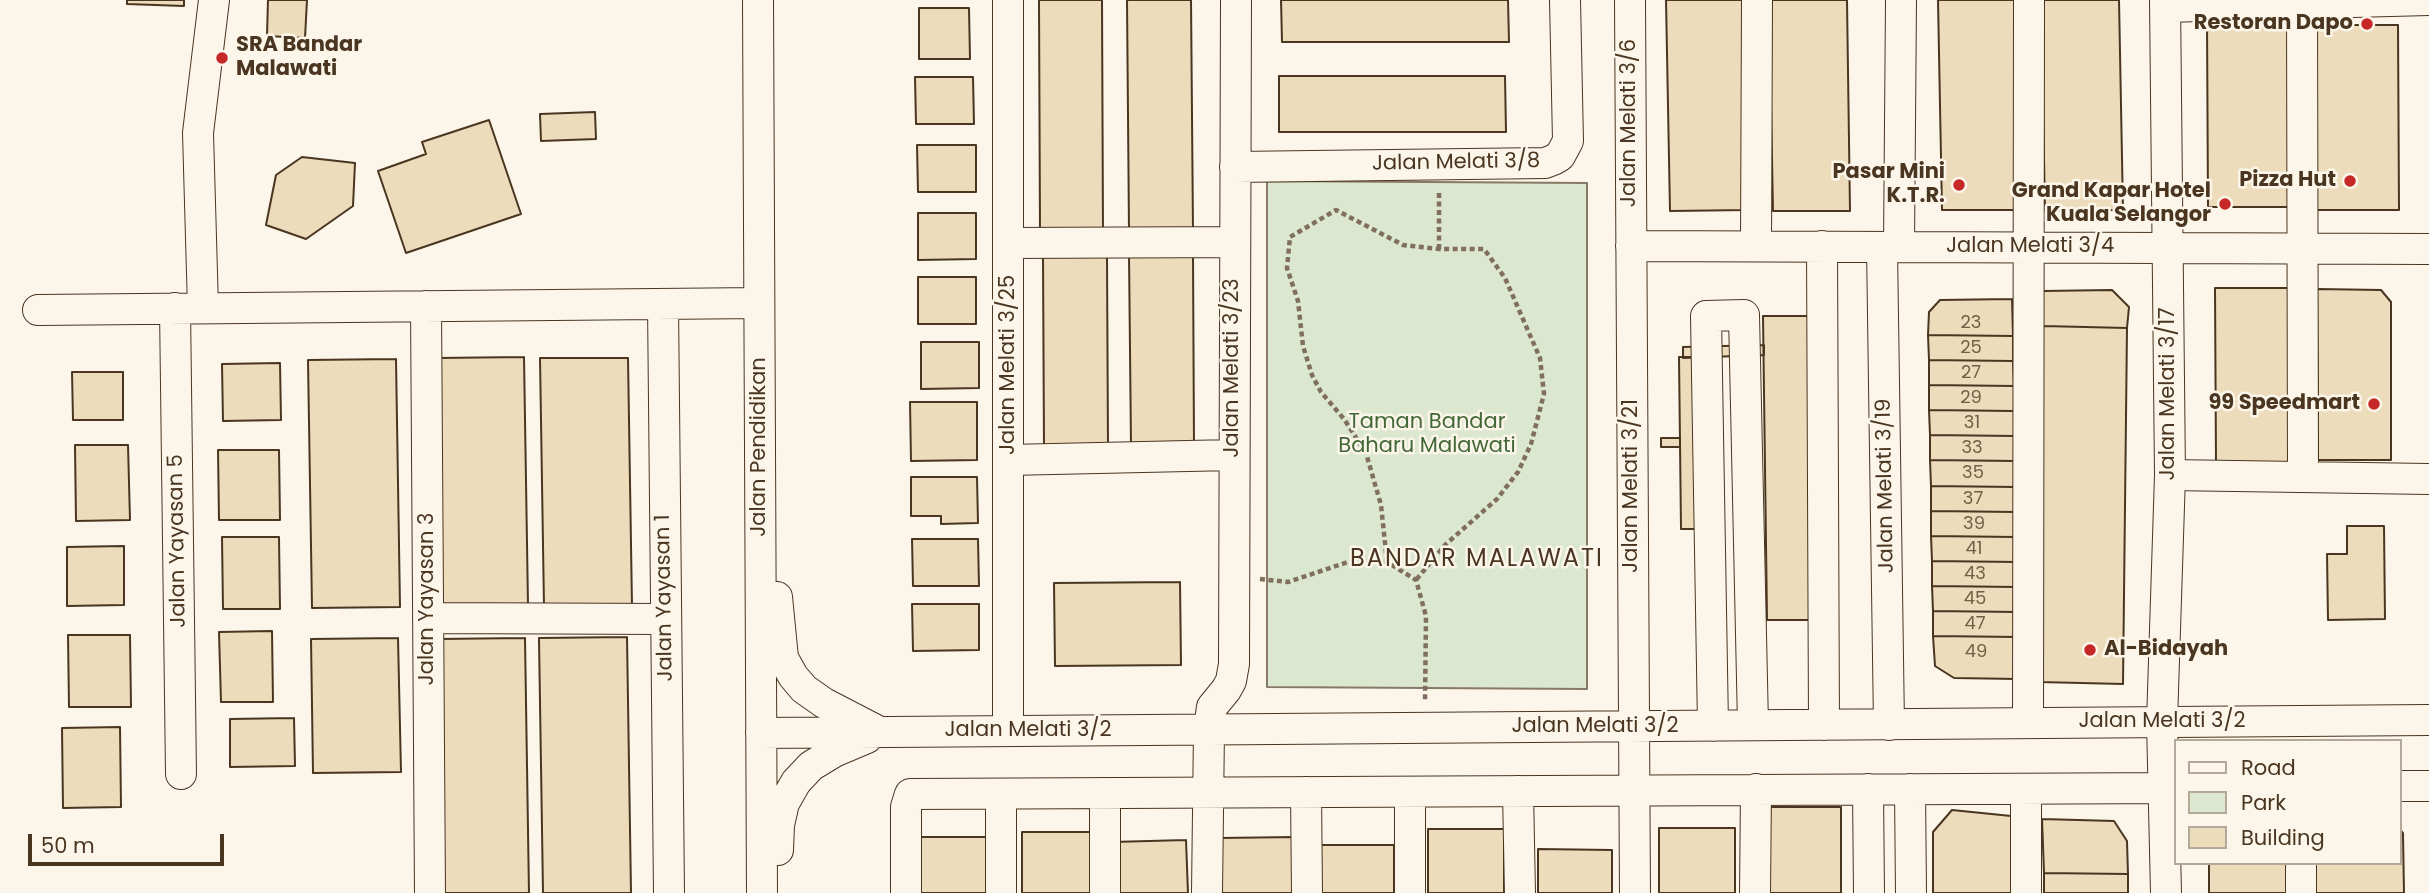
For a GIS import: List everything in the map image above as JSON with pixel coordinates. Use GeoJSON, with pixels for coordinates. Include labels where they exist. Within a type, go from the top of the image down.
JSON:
{"type":"FeatureCollection","features":[{"type":"Feature","properties":{"kind":"street","name":"Jalan Yayasan 5"},"geometry":{"type":"LineString","coordinates":[[181,774],[189,308],[198,133],[214,0]]}},
{"type":"Feature","properties":{"kind":"street","name":"Jalan Pendidikan"},"geometry":{"type":"LineString","coordinates":[[758,0],[762,893]]}},
{"type":"Feature","properties":{"kind":"street","name":"Jalan Melati 3/25"},"geometry":{"type":"LineString","coordinates":[[1008,0],[1008,731]]}},
{"type":"Feature","properties":{"kind":"street","name":"Jalan Melati 3/23"},"geometry":{"type":"LineString","coordinates":[[1207,893],[1209,729],[1212,707],[1231,681],[1234,664],[1236,0]]}},
{"type":"Feature","properties":{"kind":"street","name":"Jalan Melati 3/8"},"geometry":{"type":"LineString","coordinates":[[1235,167],[1545,163],[1560,156],[1568,141],[1565,0]]}},
{"type":"Feature","properties":{"kind":"street","name":"Jalan Melati 3/6"},"geometry":{"type":"LineString","coordinates":[[1630,0],[1631,246]]}},
{"type":"Feature","properties":{"kind":"street"},"geometry":{"type":"LineString","coordinates":[[1756,246],[1757,0]]}},
{"type":"Feature","properties":{"kind":"street","name":"Jalan Melati 3/19"},"geometry":{"type":"LineString","coordinates":[[1889,725],[1890,247],[1901,0]]}},
{"type":"Feature","properties":{"kind":"street"},"geometry":{"type":"LineString","coordinates":[[2028,0],[2028,723]]}},
{"type":"Feature","properties":{"kind":"street"},"geometry":{"type":"LineString","coordinates":[[2165,3],[2429,0]]}},
{"type":"Feature","properties":{"kind":"street"},"geometry":{"type":"LineString","coordinates":[[2302,1],[2303,477]]}},
{"type":"Feature","properties":{"kind":"street","name":"Jalan Melati 3/17"},"geometry":{"type":"LineString","coordinates":[[2165,3],[2171,475],[2162,722],[2170,788],[2166,893]]}},
{"type":"Feature","properties":{"kind":"street"},"geometry":{"type":"LineString","coordinates":[[1009,243],[1234,242]]}},
{"type":"Feature","properties":{"kind":"street","name":"Jalan Melati 3/4"},"geometry":{"type":"LineString","coordinates":[[1631,246],[2429,249]]}},
{"type":"Feature","properties":{"kind":"street","name":"Jalan Melati 3/21"},"geometry":{"type":"LineString","coordinates":[[1631,246],[1635,893]]}},
{"type":"Feature","properties":{"kind":"street"},"geometry":{"type":"LineString","coordinates":[[1822,246],[1824,725]]}},
{"type":"Feature","properties":{"kind":"street"},"geometry":{"type":"LineString","coordinates":[[38,310],[759,303]]}},
{"type":"Feature","properties":{"kind":"street","name":"Jalan Yayasan 1"},"geometry":{"type":"LineString","coordinates":[[663,304],[669,893]]}},
{"type":"Feature","properties":{"kind":"street","name":"Jalan Yayasan 3"},"geometry":{"type":"LineString","coordinates":[[426,306],[430,893]]}},
{"type":"Feature","properties":{"kind":"street"},"geometry":{"type":"LineString","coordinates":[[1713,726],[1706,316],[1744,315],[1753,726]]}},
{"type":"Feature","properties":{"kind":"street"},"geometry":{"type":"LineString","coordinates":[[1008,460],[1233,456]]}},
{"type":"Feature","properties":{"kind":"street"},"geometry":{"type":"LineString","coordinates":[[2171,475],[2429,479]]}},
{"type":"Feature","properties":{"kind":"street"},"geometry":{"type":"LineString","coordinates":[[760,507],[775,577],[783,658],[804,689],[824,703],[880,732]]}},
{"type":"Feature","properties":{"kind":"street"},"geometry":{"type":"LineString","coordinates":[[428,618],[665,619]]}},
{"type":"Feature","properties":{"kind":"street","name":"Jalan Melati 3/2"},"geometry":{"type":"LineString","coordinates":[[761,733],[2429,720]]}},
{"type":"Feature","properties":{"kind":"street"},"geometry":{"type":"LineString","coordinates":[[770,893],[784,803],[796,782],[811,766],[880,732]]}},
{"type":"Feature","properties":{"kind":"street"},"geometry":{"type":"LineString","coordinates":[[2401,786],[2429,786]]}},
{"type":"Feature","properties":{"kind":"street"},"geometry":{"type":"LineString","coordinates":[[906,893],[906,807],[910,794],[2170,788]]}},
{"type":"Feature","properties":{"kind":"street"},"geometry":{"type":"LineString","coordinates":[[1755,893],[1756,789]]}},
{"type":"Feature","properties":{"kind":"street"},"geometry":{"type":"LineString","coordinates":[[1868,789],[1869,893]]}},
{"type":"Feature","properties":{"kind":"street"},"geometry":{"type":"LineString","coordinates":[[1910,789],[1911,893]]}},
{"type":"Feature","properties":{"kind":"street"},"geometry":{"type":"LineString","coordinates":[[2026,789],[2026,893]]}},
{"type":"Feature","properties":{"kind":"street"},"geometry":{"type":"LineString","coordinates":[[1518,791],[1520,893]]}},
{"type":"Feature","properties":{"kind":"street"},"geometry":{"type":"LineString","coordinates":[[1306,792],[1307,893]]}},
{"type":"Feature","properties":{"kind":"street"},"geometry":{"type":"LineString","coordinates":[[1410,792],[1410,893]]}},
{"type":"Feature","properties":{"kind":"street"},"geometry":{"type":"LineString","coordinates":[[1105,793],[1105,893]]}},
{"type":"Feature","properties":{"kind":"street"},"geometry":{"type":"LineString","coordinates":[[1000,794],[1001,893]]}},
{"type":"Feature","properties":{"kind":"street"},"geometry":{"type":"LineString","coordinates":[[2301,865],[2301,893]]}},
{"type":"Feature","properties":{"kind":"path"},"geometry":{"type":"LineString","coordinates":[[1439,249],[1440,165]]}},
{"type":"Feature","properties":{"kind":"path"},"geometry":{"type":"LineString","coordinates":[[1387,562],[1381,505],[1366,453],[1344,419],[1321,392],[1312,375],[1303,346],[1297,301],[1287,268],[1290,237],[1336,210],[1403,245],[1439,249],[1484,249],[1505,278],[1540,358],[1544,394],[1531,444],[1518,472],[1497,499],[1445,545],[1416,580]]}},
{"type":"Feature","properties":{"kind":"path"},"geometry":{"type":"LineString","coordinates":[[1288,582],[1354,560],[1387,562],[1416,580],[1426,616],[1425,728]]}},
{"type":"Feature","properties":{"kind":"green space","name":"Taman Bandar Baharu Malawati"},"geometry":{"type":"Polygon","coordinates":[[[1267,181],[1587,183],[1587,689],[1267,687],[1267,181]]]}},
{"type":"Feature","properties":{"kind":"building"},"geometry":{"type":"Polygon","coordinates":[[[127,0],[184,0],[184,6],[127,4],[127,0]]]}},
{"type":"Feature","properties":{"kind":"building"},"geometry":{"type":"Polygon","coordinates":[[[268,0],[307,0],[305,38],[267,36],[268,0]]]}},
{"type":"Feature","properties":{"kind":"building"},"geometry":{"type":"Polygon","coordinates":[[[1039,0],[1102,0],[1103,234],[1040,234],[1039,0]]]}},
{"type":"Feature","properties":{"kind":"building"},"geometry":{"type":"Polygon","coordinates":[[[1127,0],[1191,0],[1193,231],[1129,231],[1127,0]]]}},
{"type":"Feature","properties":{"kind":"building"},"geometry":{"type":"Polygon","coordinates":[[[1281,0],[1508,0],[1509,42],[1282,42],[1281,0]]]}},
{"type":"Feature","properties":{"kind":"building"},"geometry":{"type":"Polygon","coordinates":[[[1666,0],[1744,0],[1747,210],[1670,211],[1666,0]]]}},
{"type":"Feature","properties":{"kind":"building"},"geometry":{"type":"Polygon","coordinates":[[[1769,0],[1847,0],[1850,211],[1773,211],[1769,0]]]}},
{"type":"Feature","properties":{"kind":"building"},"geometry":{"type":"Polygon","coordinates":[[[1938,0],[2016,0],[2020,210],[1942,210],[1938,0]]]}},
{"type":"Feature","properties":{"kind":"building"},"geometry":{"type":"Polygon","coordinates":[[[2041,0],[2119,0],[2123,210],[2045,211],[2041,0]]]}},
{"type":"Feature","properties":{"kind":"building"},"geometry":{"type":"Polygon","coordinates":[[[919,8],[969,8],[970,59],[919,59],[919,8]]]}},
{"type":"Feature","properties":{"kind":"building"},"geometry":{"type":"Polygon","coordinates":[[[2207,22],[2293,22],[2293,207],[2208,207],[2207,22]]]}},
{"type":"Feature","properties":{"kind":"building"},"geometry":{"type":"Polygon","coordinates":[[[2312,25],[2398,25],[2399,210],[2313,210],[2312,25]]]}},
{"type":"Feature","properties":{"kind":"building"},"geometry":{"type":"Polygon","coordinates":[[[1279,76],[1505,76],[1506,132],[1279,132],[1279,76]]]}},
{"type":"Feature","properties":{"kind":"building"},"geometry":{"type":"Polygon","coordinates":[[[915,77],[973,77],[974,124],[916,124],[915,77]]]}},
{"type":"Feature","properties":{"kind":"building"},"geometry":{"type":"Polygon","coordinates":[[[595,112],[596,139],[541,141],[540,114],[595,112]]]}},
{"type":"Feature","properties":{"kind":"building"},"geometry":{"type":"Polygon","coordinates":[[[489,120],[521,214],[406,253],[378,171],[426,154],[422,142],[489,120]]]}},
{"type":"Feature","properties":{"kind":"building"},"geometry":{"type":"Polygon","coordinates":[[[917,145],[976,145],[976,192],[918,192],[917,145]]]}},
{"type":"Feature","properties":{"kind":"building"},"geometry":{"type":"Polygon","coordinates":[[[302,157],[355,163],[353,206],[306,239],[266,225],[276,175],[302,157]]]}},
{"type":"Feature","properties":{"kind":"building"},"geometry":{"type":"Polygon","coordinates":[[[918,213],[976,213],[976,259],[918,260],[918,213]]]}},
{"type":"Feature","properties":{"kind":"building"},"geometry":{"type":"Polygon","coordinates":[[[1129,255],[1193,255],[1194,446],[1131,445],[1129,255]]]}},
{"type":"Feature","properties":{"kind":"building"},"geometry":{"type":"Polygon","coordinates":[[[1043,257],[1107,257],[1108,447],[1044,447],[1043,257]]]}},
{"type":"Feature","properties":{"kind":"building"},"geometry":{"type":"Polygon","coordinates":[[[918,277],[976,277],[976,324],[918,324],[918,277]]]}},
{"type":"Feature","properties":{"kind":"building"},"geometry":{"type":"Polygon","coordinates":[[[2215,288],[2292,288],[2293,466],[2216,465],[2215,288]]]}},
{"type":"Feature","properties":{"kind":"building"},"geometry":{"type":"Polygon","coordinates":[[[2317,289],[2381,290],[2391,302],[2391,460],[2318,460],[2317,289]]]}},
{"type":"Feature","properties":{"kind":"building"},"geometry":{"type":"Polygon","coordinates":[[[2112,290],[2129,307],[2127,328],[2043,326],[2043,291],[2112,290]]]}},
{"type":"Feature","properties":{"kind":"building"},"geometry":{"type":"Polygon","coordinates":[[[2012,299],[2013,336],[1928,335],[1929,312],[1940,300],[2012,299]]]}},
{"type":"Feature","properties":{"kind":"building"},"geometry":{"type":"Polygon","coordinates":[[[1763,316],[1810,316],[1814,620],[1767,620],[1763,316]]]}},
{"type":"Feature","properties":{"kind":"building"},"geometry":{"type":"Polygon","coordinates":[[[2043,326],[2127,328],[2123,684],[2039,682],[2043,326]]]}},
{"type":"Feature","properties":{"kind":"building"},"geometry":{"type":"Polygon","coordinates":[[[1928,335],[2013,336],[2013,361],[1929,360],[1928,335]]]}},
{"type":"Feature","properties":{"kind":"building"},"geometry":{"type":"Polygon","coordinates":[[[921,342],[979,342],[979,388],[921,389],[921,342]]]}},
{"type":"Feature","properties":{"kind":"building"},"geometry":{"type":"Polygon","coordinates":[[[1764,345],[1764,355],[1683,358],[1683,347],[1764,345]]]}},
{"type":"Feature","properties":{"kind":"building"},"geometry":{"type":"Polygon","coordinates":[[[524,357],[528,605],[441,606],[437,358],[524,357]]]}},
{"type":"Feature","properties":{"kind":"building"},"geometry":{"type":"Polygon","coordinates":[[[1679,357],[1697,357],[1699,529],[1681,529],[1679,357]]]}},
{"type":"Feature","properties":{"kind":"building"},"geometry":{"type":"Polygon","coordinates":[[[540,358],[628,358],[632,606],[544,607],[540,358]]]}},
{"type":"Feature","properties":{"kind":"building"},"geometry":{"type":"Polygon","coordinates":[[[396,359],[400,607],[312,608],[308,360],[396,359]]]}},
{"type":"Feature","properties":{"kind":"building"},"geometry":{"type":"Polygon","coordinates":[[[1929,360],[2013,361],[2014,386],[1929,385],[1929,360]]]}},
{"type":"Feature","properties":{"kind":"building"},"geometry":{"type":"Polygon","coordinates":[[[280,363],[281,420],[223,421],[222,364],[280,363]]]}},
{"type":"Feature","properties":{"kind":"building"},"geometry":{"type":"Polygon","coordinates":[[[72,372],[123,372],[123,420],[73,420],[72,372]]]}},
{"type":"Feature","properties":{"kind":"building"},"geometry":{"type":"Polygon","coordinates":[[[1929,385],[2014,386],[2014,411],[1929,410],[1929,385]]]}},
{"type":"Feature","properties":{"kind":"building"},"geometry":{"type":"Polygon","coordinates":[[[910,402],[977,402],[977,460],[911,461],[910,402]]]}},
{"type":"Feature","properties":{"kind":"building"},"geometry":{"type":"Polygon","coordinates":[[[1929,410],[2014,411],[2015,436],[1930,435],[1929,410]]]}},
{"type":"Feature","properties":{"kind":"building"},"geometry":{"type":"Polygon","coordinates":[[[1930,435],[2015,436],[2015,461],[1930,460],[1930,435]]]}},
{"type":"Feature","properties":{"kind":"building"},"geometry":{"type":"Polygon","coordinates":[[[1661,438],[1680,438],[1680,447],[1661,447],[1661,438]]]}},
{"type":"Feature","properties":{"kind":"building"},"geometry":{"type":"Polygon","coordinates":[[[75,445],[128,445],[130,520],[76,521],[75,445]]]}},
{"type":"Feature","properties":{"kind":"building"},"geometry":{"type":"Polygon","coordinates":[[[218,450],[279,450],[280,520],[219,520],[218,450]]]}},
{"type":"Feature","properties":{"kind":"building"},"geometry":{"type":"Polygon","coordinates":[[[1930,460],[2015,461],[2015,487],[1931,486],[1930,460]]]}},
{"type":"Feature","properties":{"kind":"building"},"geometry":{"type":"Polygon","coordinates":[[[911,477],[977,477],[978,523],[941,524],[941,516],[911,516],[911,477]]]}},
{"type":"Feature","properties":{"kind":"building"},"geometry":{"type":"Polygon","coordinates":[[[1931,486],[2015,487],[2016,512],[1931,511],[1931,486]]]}},
{"type":"Feature","properties":{"kind":"building"},"geometry":{"type":"Polygon","coordinates":[[[1931,511],[2016,512],[2016,537],[1931,536],[1931,511]]]}},
{"type":"Feature","properties":{"kind":"building"},"geometry":{"type":"Polygon","coordinates":[[[2347,526],[2384,526],[2385,619],[2328,620],[2327,554],[2347,554],[2347,526]]]}},
{"type":"Feature","properties":{"kind":"building"},"geometry":{"type":"Polygon","coordinates":[[[1931,536],[2016,537],[2017,562],[1932,561],[1931,536]]]}},
{"type":"Feature","properties":{"kind":"building"},"geometry":{"type":"Polygon","coordinates":[[[222,537],[279,537],[280,609],[223,609],[222,537]]]}},
{"type":"Feature","properties":{"kind":"building"},"geometry":{"type":"Polygon","coordinates":[[[912,539],[978,539],[979,586],[913,586],[912,539]]]}},
{"type":"Feature","properties":{"kind":"building"},"geometry":{"type":"Polygon","coordinates":[[[124,546],[124,605],[67,606],[67,547],[124,546]]]}},
{"type":"Feature","properties":{"kind":"building"},"geometry":{"type":"Polygon","coordinates":[[[1932,561],[2017,562],[2017,587],[1932,586],[1932,561]]]}},
{"type":"Feature","properties":{"kind":"building"},"geometry":{"type":"Polygon","coordinates":[[[1180,582],[1181,665],[1055,666],[1054,583],[1180,582]]]}},
{"type":"Feature","properties":{"kind":"building"},"geometry":{"type":"Polygon","coordinates":[[[1932,586],[2017,587],[2017,612],[1933,611],[1932,586]]]}},
{"type":"Feature","properties":{"kind":"building"},"geometry":{"type":"Polygon","coordinates":[[[912,604],[979,604],[979,650],[913,651],[912,604]]]}},
{"type":"Feature","properties":{"kind":"building"},"geometry":{"type":"Polygon","coordinates":[[[1933,611],[2017,612],[2018,637],[1933,636],[1933,611]]]}},
{"type":"Feature","properties":{"kind":"building"},"geometry":{"type":"Polygon","coordinates":[[[272,631],[273,702],[221,702],[219,632],[272,631]]]}},
{"type":"Feature","properties":{"kind":"building"},"geometry":{"type":"Polygon","coordinates":[[[68,635],[130,635],[131,707],[69,707],[68,635]]]}},
{"type":"Feature","properties":{"kind":"building"},"geometry":{"type":"Polygon","coordinates":[[[1933,636],[2018,637],[2018,679],[1954,678],[1935,666],[1933,636]]]}},
{"type":"Feature","properties":{"kind":"building"},"geometry":{"type":"Polygon","coordinates":[[[627,637],[631,893],[543,893],[539,638],[627,637]]]}},
{"type":"Feature","properties":{"kind":"building"},"geometry":{"type":"Polygon","coordinates":[[[398,638],[401,772],[313,773],[311,639],[398,638]]]}},
{"type":"Feature","properties":{"kind":"building"},"geometry":{"type":"Polygon","coordinates":[[[525,638],[529,893],[442,893],[438,639],[525,638]]]}},
{"type":"Feature","properties":{"kind":"building"},"geometry":{"type":"Polygon","coordinates":[[[294,718],[295,766],[230,767],[230,719],[294,718]]]}},
{"type":"Feature","properties":{"kind":"building"},"geometry":{"type":"Polygon","coordinates":[[[120,727],[121,807],[63,808],[62,728],[120,727]]]}},
{"type":"Feature","properties":{"kind":"building"},"geometry":{"type":"Polygon","coordinates":[[[1767,807],[1841,807],[1841,893],[1768,893],[1767,807]]]}},
{"type":"Feature","properties":{"kind":"building"},"geometry":{"type":"Polygon","coordinates":[[[1952,810],[2021,817],[2020,893],[1933,893],[1933,832],[1952,810]]]}},
{"type":"Feature","properties":{"kind":"building"},"geometry":{"type":"Polygon","coordinates":[[[2042,819],[2114,821],[2127,841],[2128,874],[2044,873],[2042,819]]]}},
{"type":"Feature","properties":{"kind":"building"},"geometry":{"type":"Polygon","coordinates":[[[1659,828],[1735,828],[1735,893],[1659,893],[1659,828]]]}},
{"type":"Feature","properties":{"kind":"building"},"geometry":{"type":"Polygon","coordinates":[[[1428,829],[1504,829],[1504,893],[1428,893],[1428,829]]]}},
{"type":"Feature","properties":{"kind":"building"},"geometry":{"type":"Polygon","coordinates":[[[2401,830],[2403,833],[2404,893],[2316,893],[2315,865],[2401,865],[2401,830]]]}},
{"type":"Feature","properties":{"kind":"building"},"geometry":{"type":"Polygon","coordinates":[[[1022,832],[1097,832],[1098,893],[1022,893],[1022,832]]]}},
{"type":"Feature","properties":{"kind":"building"},"geometry":{"type":"Polygon","coordinates":[[[912,837],[987,837],[988,893],[912,893],[912,837]]]}},
{"type":"Feature","properties":{"kind":"building"},"geometry":{"type":"Polygon","coordinates":[[[1296,837],[1296,893],[1220,893],[1220,838],[1296,837]]]}},
{"type":"Feature","properties":{"kind":"building"},"geometry":{"type":"Polygon","coordinates":[[[1186,840],[1188,893],[1114,893],[1112,842],[1186,840]]]}},
{"type":"Feature","properties":{"kind":"building"},"geometry":{"type":"Polygon","coordinates":[[[1320,845],[1394,845],[1394,893],[1321,893],[1320,845]]]}},
{"type":"Feature","properties":{"kind":"building"},"geometry":{"type":"Polygon","coordinates":[[[1538,849],[1612,850],[1612,893],[1538,893],[1538,849]]]}},
{"type":"Feature","properties":{"kind":"building"},"geometry":{"type":"Polygon","coordinates":[[[2209,865],[2299,865],[2299,893],[2209,893],[2209,865]]]}},
{"type":"Feature","properties":{"kind":"building"},"geometry":{"type":"Polygon","coordinates":[[[2044,873],[2128,874],[2128,893],[2044,893],[2044,873]]]}},
{"type":"Feature","properties":{"kind":"place","name":"Restoran Dapo"},"geometry":{"type":"Point","coordinates":[2367,24]}},
{"type":"Feature","properties":{"kind":"place","name":"SRA Bandar Malawati"},"geometry":{"type":"Point","coordinates":[222,58]}},
{"type":"Feature","properties":{"kind":"place","name":"Pizza Hut"},"geometry":{"type":"Point","coordinates":[2350,181]}},
{"type":"Feature","properties":{"kind":"place","name":"Pasar Mini K.T.R."},"geometry":{"type":"Point","coordinates":[1959,185]}},
{"type":"Feature","properties":{"kind":"place","name":"Grand Kapar Hotel Kuala Selangor"},"geometry":{"type":"Point","coordinates":[2225,204]}},
{"type":"Feature","properties":{"kind":"place","name":"99 Speedmart"},"geometry":{"type":"Point","coordinates":[2374,404]}},
{"type":"Feature","properties":{"kind":"place","name":"Al-Bidayah"},"geometry":{"type":"Point","coordinates":[2090,650]}},
{"type":"Feature","properties":{"kind":"district","name":"BANDAR MALAWATI"},"geometry":{"type":"Point","coordinates":[1477,560]}}]}
